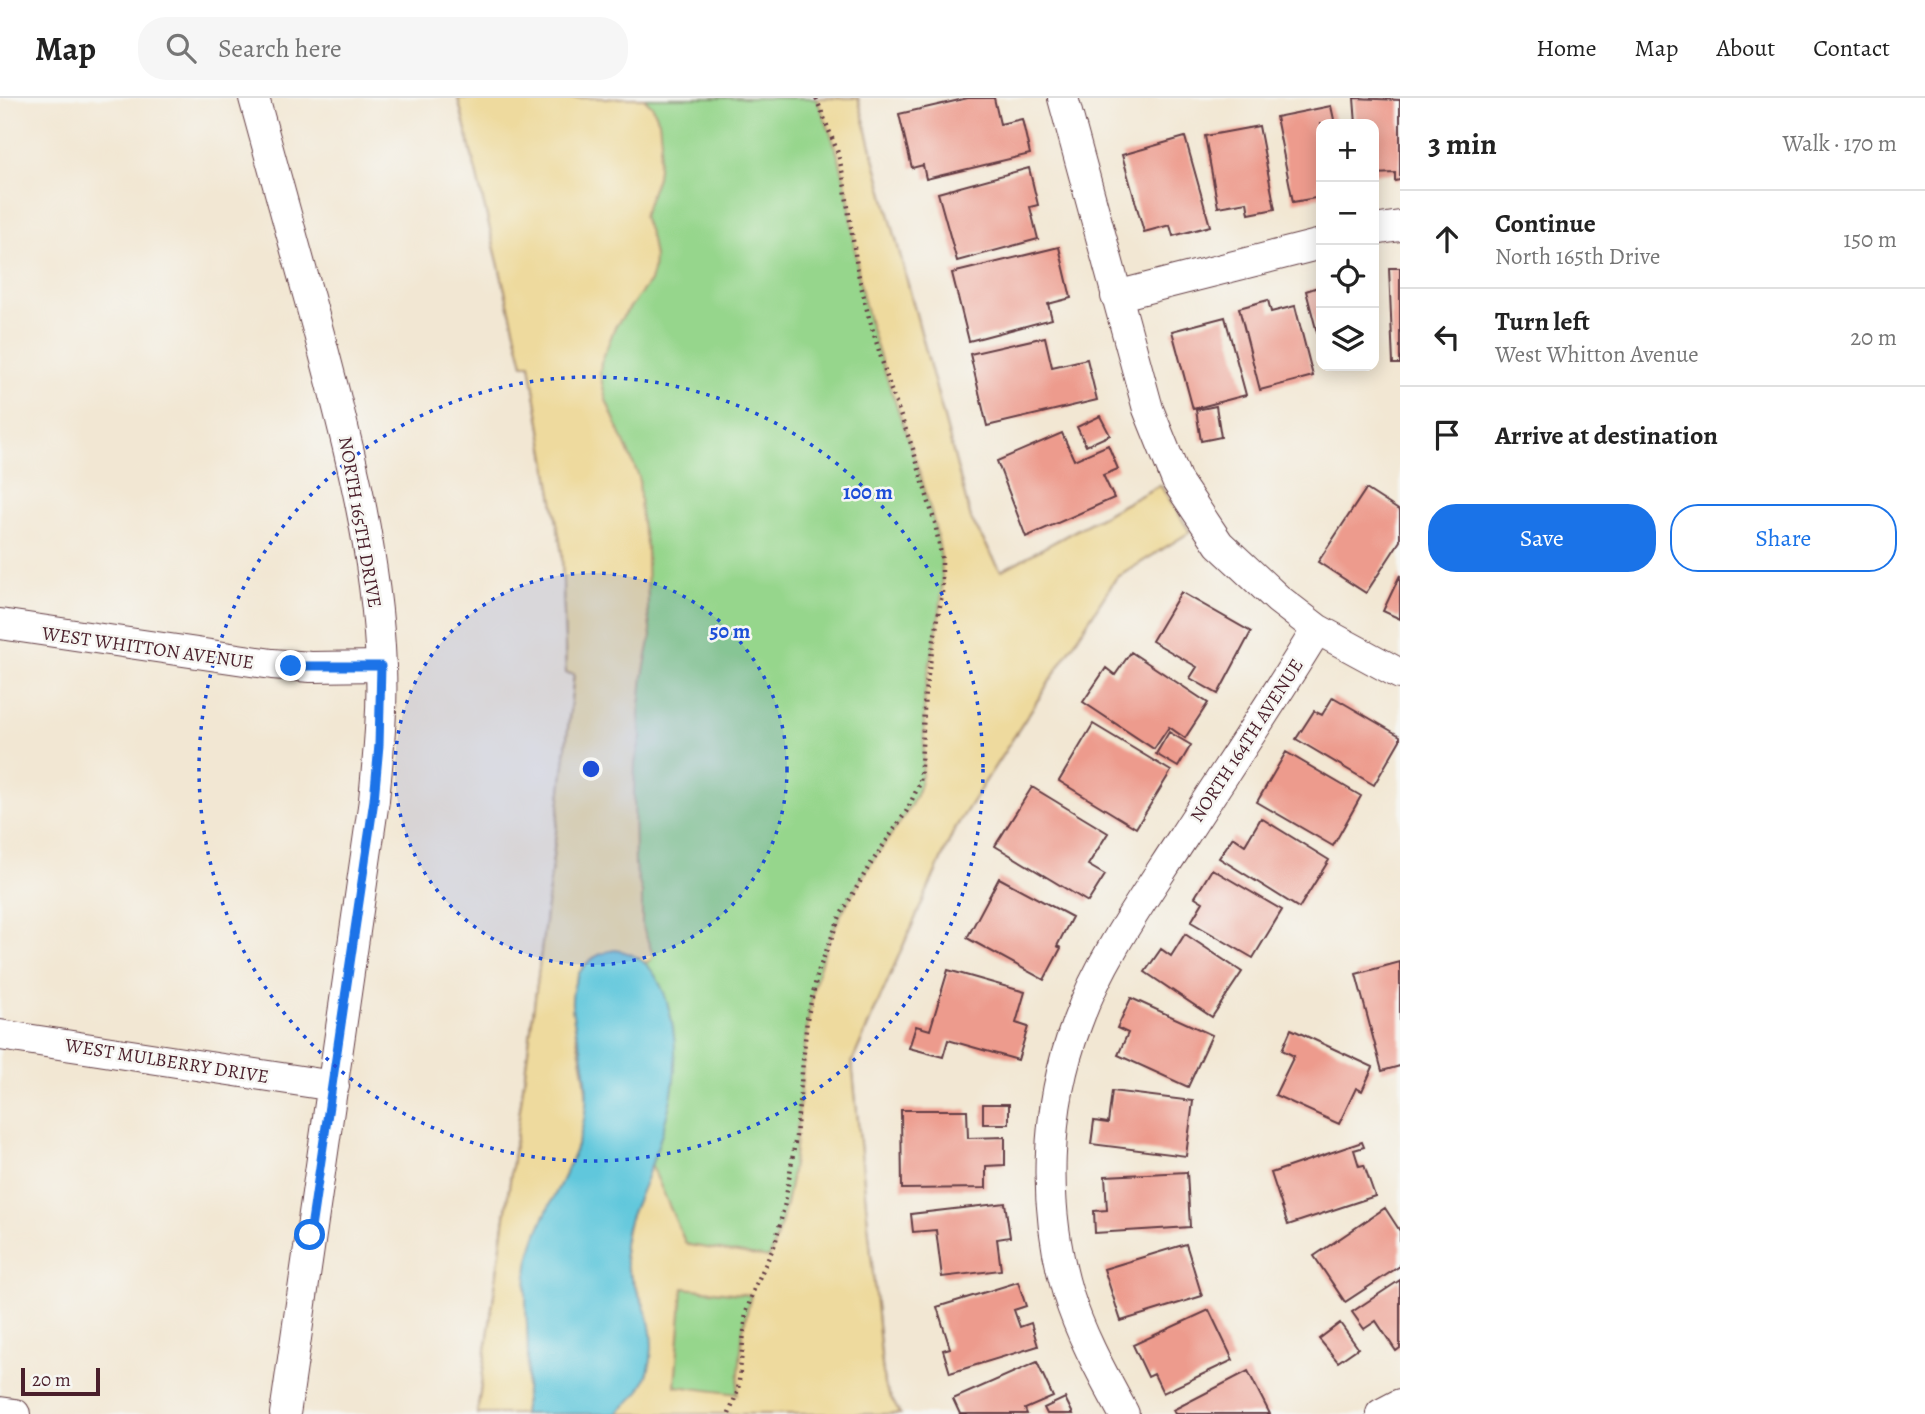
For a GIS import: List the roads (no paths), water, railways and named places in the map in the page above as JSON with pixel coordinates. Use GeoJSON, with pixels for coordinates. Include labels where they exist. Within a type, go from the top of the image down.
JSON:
{"type":"FeatureCollection","features":[{"type":"Feature","properties":{"kind":"street","name":"NORTH 165TH DRIVE"},"geometry":{"type":"LineString","coordinates":[[254,98],[342,421],[364,519],[377,610],[381,666],[379,745],[374,800],[285,1414]]}},
{"type":"Feature","properties":{"kind":"street"},"geometry":{"type":"LineString","coordinates":[[1063,98],[1148,409],[1177,481],[1219,544],[1278,599],[1317,629],[1400,674]]}},
{"type":"Feature","properties":{"kind":"street"},"geometry":{"type":"LineString","coordinates":[[1379,229],[1400,226]]}},
{"type":"Feature","properties":{"kind":"street"},"geometry":{"type":"LineString","coordinates":[[1116,296],[1317,245]]}},
{"type":"Feature","properties":{"kind":"street","name":"WEST WHITTON AVENUE"},"geometry":{"type":"LineString","coordinates":[[0,624],[272,664],[311,667],[381,666]]}},
{"type":"Feature","properties":{"kind":"street","name":"NORTH 164TH AVENUE"},"geometry":{"type":"LineString","coordinates":[[1124,1414],[1082,1331],[1068,1294],[1059,1257],[1050,1186],[1053,1129],[1065,1058],[1077,1021],[1123,931],[1317,629]]}},
{"type":"Feature","properties":{"kind":"street","name":"WEST MULBERRY DRIVE"},"geometry":{"type":"LineString","coordinates":[[0,1035],[334,1086]]}},
{"type":"Feature","properties":{"kind":"street"},"geometry":{"type":"LineString","coordinates":[[1381,1414],[1400,1404]]}},
{"type":"Feature","properties":{"kind":"street"},"geometry":{"type":"LineString","coordinates":[[0,1412],[15,1414]]}},
{"type":"Feature","properties":{"kind":"water"},"geometry":{"type":"Polygon","coordinates":[[[615,950],[640,959],[656,977],[664,993],[675,1041],[669,1110],[655,1156],[630,1219],[624,1244],[627,1268],[650,1325],[651,1360],[639,1391],[617,1414],[523,1414],[528,1370],[526,1296],[529,1260],[542,1221],[576,1148],[586,1106],[585,1070],[573,1017],[572,994],[576,979],[584,967],[595,957],[615,950]]]}}]}
